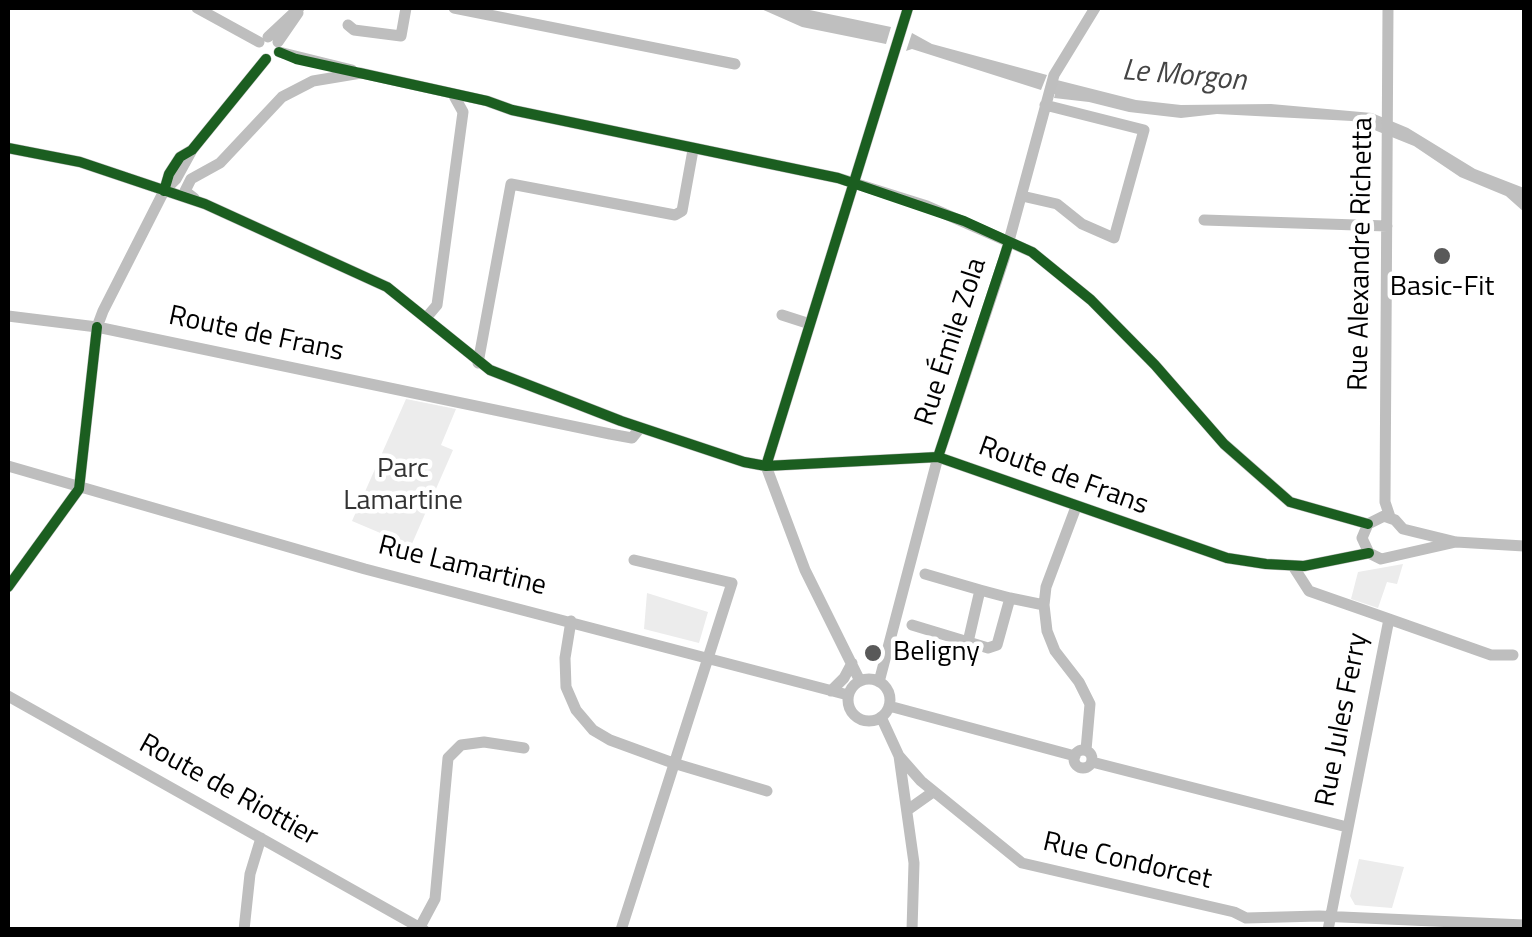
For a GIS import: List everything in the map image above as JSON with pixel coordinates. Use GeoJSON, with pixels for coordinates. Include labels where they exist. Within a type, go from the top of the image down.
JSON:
{"type":"FeatureCollection","features":[{"type":"Feature","properties":{"kind":"street"},"geometry":{"type":"LineString","coordinates":[[197,8],[268,48],[693,150],[854,183],[927,206],[1032,252],[1091,300],[1224,444],[1290,502],[1379,520],[1456,542],[1524,546]]}},
{"type":"Feature","properties":{"kind":"street"},"geometry":{"type":"LineString","coordinates":[[8,587],[79,489],[102,311],[164,191],[243,85],[247,70],[291,28],[300,8]]}},
{"type":"Feature","properties":{"kind":"street"},"geometry":{"type":"LineString","coordinates":[[348,26],[401,36],[406,8]]}},
{"type":"Feature","properties":{"kind":"street"},"geometry":{"type":"LineString","coordinates":[[454,8],[735,64]]}},
{"type":"Feature","properties":{"kind":"street"},"geometry":{"type":"LineString","coordinates":[[860,681],[805,570],[766,466],[908,8]]}},
{"type":"Feature","properties":{"kind":"street","name":"Rue Émile Zola"},"geometry":{"type":"LineString","coordinates":[[879,682],[938,456],[1009,242],[1054,75],[1095,8]]}},
{"type":"Feature","properties":{"kind":"street","name":"Rue Alexandre Richetta"},"geometry":{"type":"LineString","coordinates":[[1379,520],[1385,502],[1388,8]]}},
{"type":"Feature","properties":{"kind":"street"},"geometry":{"type":"LineString","coordinates":[[205,204],[185,191],[191,179],[220,163],[282,97],[313,81],[362,72]]}},
{"type":"Feature","properties":{"kind":"street"},"geometry":{"type":"LineString","coordinates":[[426,318],[437,305],[463,112],[452,94]]}},
{"type":"Feature","properties":{"kind":"street"},"geometry":{"type":"LineString","coordinates":[[1022,196],[1057,204],[1082,224],[1114,238],[1144,130],[1046,103]]}},
{"type":"Feature","properties":{"kind":"street","name":"Route de Frans"},"geometry":{"type":"LineString","coordinates":[[8,148],[80,162],[205,204],[387,287],[478,363],[623,422],[744,462],[766,466],[938,456],[1227,558],[1292,566],[1369,553]]}},
{"type":"Feature","properties":{"kind":"street"},"geometry":{"type":"LineString","coordinates":[[478,363],[511,184],[674,216],[682,210],[693,150]]}},
{"type":"Feature","properties":{"kind":"street"},"geometry":{"type":"LineString","coordinates":[[1204,220],[1387,226]]}},
{"type":"Feature","properties":{"kind":"street"},"geometry":{"type":"LineString","coordinates":[[782,315],[810,324]]}},
{"type":"Feature","properties":{"kind":"street","name":"Route de Frans"},"geometry":{"type":"LineString","coordinates":[[8,316],[97,328],[632,438],[640,428]]}},
{"type":"Feature","properties":{"kind":"street"},"geometry":{"type":"LineString","coordinates":[[610,434],[623,422]]}},
{"type":"Feature","properties":{"kind":"street","name":"Rue Lamartine"},"geometry":{"type":"LineString","coordinates":[[8,466],[350,564],[848,695]]}},
{"type":"Feature","properties":{"kind":"street"},"geometry":{"type":"LineString","coordinates":[[1076,507],[1046,587],[1044,605],[1055,651],[1090,704],[1084,756]]}},
{"type":"Feature","properties":{"kind":"street"},"geometry":{"type":"LineString","coordinates":[[1379,520],[1362,538],[1369,553],[1381,559],[1456,542]]}},
{"type":"Feature","properties":{"kind":"street"},"geometry":{"type":"LineString","coordinates":[[1399,553],[1405,544],[1404,529]]}},
{"type":"Feature","properties":{"kind":"street"},"geometry":{"type":"LineString","coordinates":[[621,930],[732,584],[634,560]]}},
{"type":"Feature","properties":{"kind":"street"},"geometry":{"type":"LineString","coordinates":[[1303,578],[1314,564]]}},
{"type":"Feature","properties":{"kind":"street","name":"Rue Jules Ferry"},"geometry":{"type":"LineString","coordinates":[[1292,566],[1309,592],[1390,619],[1329,923]]}},
{"type":"Feature","properties":{"kind":"street"},"geometry":{"type":"LineString","coordinates":[[925,574],[1044,605]]}},
{"type":"Feature","properties":{"kind":"street"},"geometry":{"type":"LineString","coordinates":[[968,642],[980,590]]}},
{"type":"Feature","properties":{"kind":"street"},"geometry":{"type":"LineString","coordinates":[[912,625],[988,648],[997,645],[1010,598]]}},
{"type":"Feature","properties":{"kind":"street"},"geometry":{"type":"LineString","coordinates":[[1390,619],[1490,655],[1514,656]]}},
{"type":"Feature","properties":{"kind":"street"},"geometry":{"type":"LineString","coordinates":[[570,621],[566,687],[576,710],[592,730],[673,763],[767,791]]}},
{"type":"Feature","properties":{"kind":"street"},"geometry":{"type":"LineString","coordinates":[[831,691],[852,662]]}},
{"type":"Feature","properties":{"kind":"street"},"geometry":{"type":"LineString","coordinates":[[860,681],[879,682],[887,690],[885,711]]}},
{"type":"Feature","properties":{"kind":"street"},"geometry":{"type":"LineString","coordinates":[[860,681],[848,695],[854,715],[867,721],[885,711],[1084,756],[1347,827]]}},
{"type":"Feature","properties":{"kind":"street","name":"Route de Riottier"},"geometry":{"type":"LineString","coordinates":[[8,696],[422,928]]}},
{"type":"Feature","properties":{"kind":"street","name":"Rue Condorcet"},"geometry":{"type":"LineString","coordinates":[[885,711],[900,756],[927,786],[1022,864],[1234,912],[1250,924],[1524,926]]}},
{"type":"Feature","properties":{"kind":"street"},"geometry":{"type":"LineString","coordinates":[[422,928],[435,899],[448,758],[461,745],[484,742],[524,748]]}},
{"type":"Feature","properties":{"kind":"street"},"geometry":{"type":"LineString","coordinates":[[900,756],[914,863],[912,930]]}},
{"type":"Feature","properties":{"kind":"street"},"geometry":{"type":"LineString","coordinates":[[907,804],[927,786]]}},
{"type":"Feature","properties":{"kind":"street"},"geometry":{"type":"LineString","coordinates":[[244,930],[250,874],[261,838]]}},
{"type":"Feature","properties":{"kind":"green space","name":"Parc Lamartine"},"geometry":{"type":"Polygon","coordinates":[[[406,399],[456,409],[441,445],[453,450],[411,546],[352,521],[406,399]]]}},
{"type":"Feature","properties":{"kind":"green space"},"geometry":{"type":"Polygon","coordinates":[[[1403,564],[1397,584],[1387,582],[1378,608],[1351,599],[1358,572],[1403,564]]]}},
{"type":"Feature","properties":{"kind":"green space"},"geometry":{"type":"Polygon","coordinates":[[[647,593],[708,612],[699,643],[644,629],[647,593]]]}},
{"type":"Feature","properties":{"kind":"green space"},"geometry":{"type":"Polygon","coordinates":[[[1359,859],[1404,867],[1392,908],[1355,905],[1350,896],[1359,859]]]}},
{"type":"Feature","properties":{"kind":"shaded area"},"geometry":{"type":"Polygon","coordinates":[[[759,8],[800,8],[891,27],[886,44],[802,27],[759,8]]]}},
{"type":"Feature","properties":{"kind":"shaded area"},"geometry":{"type":"Polygon","coordinates":[[[912,33],[932,44],[1047,75],[1041,90],[912,49],[906,51],[912,33]]]}},
{"type":"Feature","properties":{"kind":"shaded area"},"geometry":{"type":"Polygon","coordinates":[[[1053,79],[1136,100],[1181,105],[1271,104],[1372,113],[1408,128],[1475,169],[1524,188],[1524,212],[1506,196],[1460,177],[1414,146],[1352,121],[1217,114],[1181,118],[1129,112],[1054,98],[1055,94],[1049,93],[1053,79]]]}},
{"type":"Feature","properties":{"kind":"cycle path"},"geometry":{"type":"LineString","coordinates":[[766,466],[908,8]]}},
{"type":"Feature","properties":{"kind":"cycle path"},"geometry":{"type":"LineString","coordinates":[[279,52],[512,110],[838,178],[964,221],[1032,252],[1091,300],[1224,444],[1290,502],[1368,524]]}},
{"type":"Feature","properties":{"kind":"cycle path"},"geometry":{"type":"LineString","coordinates":[[164,191],[180,157],[192,150],[266,59]]}},
{"type":"Feature","properties":{"kind":"cycle path"},"geometry":{"type":"LineString","coordinates":[[8,148],[80,162],[205,204],[387,287],[490,370],[621,421],[744,462],[766,466],[938,457],[1227,558],[1304,566],[1369,553]]}},
{"type":"Feature","properties":{"kind":"cycle path"},"geometry":{"type":"LineString","coordinates":[[938,457],[1009,242]]}},
{"type":"Feature","properties":{"kind":"cycle path"},"geometry":{"type":"LineString","coordinates":[[8,587],[79,489],[97,327]]}},
{"type":"Feature","properties":{"kind":"place","name":"Basic-Fit"},"geometry":{"type":"Point","coordinates":[1442,256]}},
{"type":"Feature","properties":{"kind":"place","name":"Beligny"},"geometry":{"type":"Point","coordinates":[873,653]}},
{"type":"Feature","properties":{"kind":"water label","name":"Le Morgon"},"geometry":{"type":"Point","coordinates":[1184,77]}}]}
